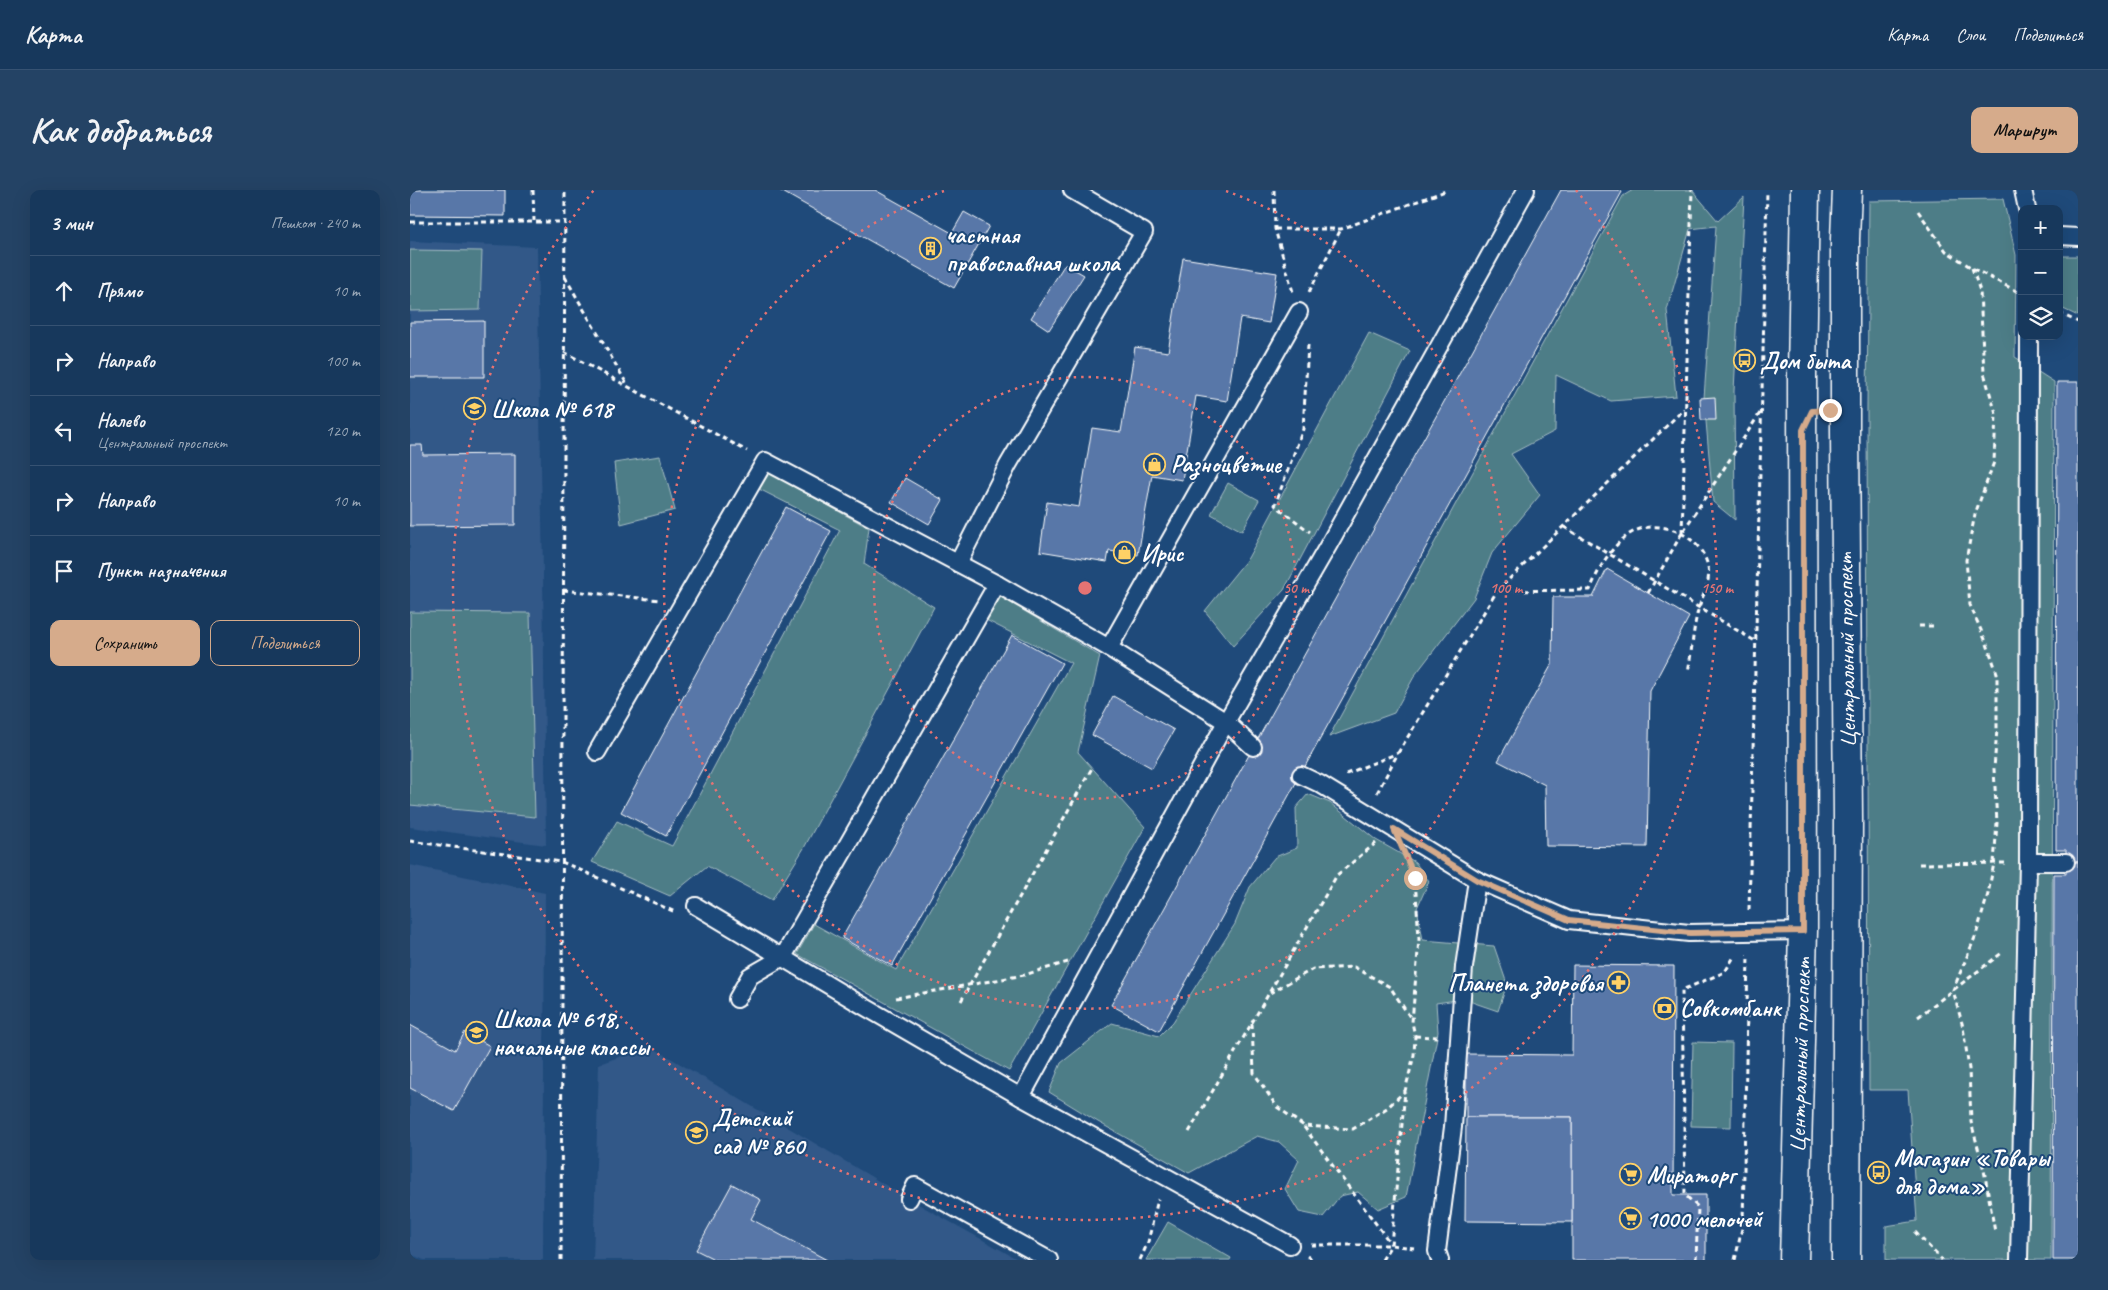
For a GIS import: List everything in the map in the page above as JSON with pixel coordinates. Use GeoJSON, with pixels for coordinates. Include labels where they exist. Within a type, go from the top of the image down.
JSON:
{"type":"FeatureCollection","features":[{"type":"Feature","properties":{"kind":"main road","name":"Центральный проспект"},"geometry":{"type":"LineString","coordinates":[[1794,1260],[1803,931],[1802,376],[1805,190]]}},
{"type":"Feature","properties":{"kind":"main road","name":"Центральный проспект"},"geometry":{"type":"LineString","coordinates":[[1846,1260],[1848,819],[1844,431],[1847,190]]}},
{"type":"Feature","properties":{"kind":"main road"},"geometry":{"type":"LineString","coordinates":[[1803,430],[1812,411],[1830,410],[1844,431]]}},
{"type":"Feature","properties":{"kind":"lane"},"geometry":{"type":"LineString","coordinates":[[958,563],[1008,465],[1144,232],[1072,190]]}},
{"type":"Feature","properties":{"kind":"lane"},"geometry":{"type":"LineString","coordinates":[[1021,1097],[1226,722],[1328,546],[1526,190]]}},
{"type":"Feature","properties":{"kind":"lane"},"geometry":{"type":"LineString","coordinates":[[2023,190],[2025,205]]}},
{"type":"Feature","properties":{"kind":"lane"},"geometry":{"type":"LineString","coordinates":[[2063,236],[2078,237]]}},
{"type":"Feature","properties":{"kind":"lane"},"geometry":{"type":"LineString","coordinates":[[1109,648],[1299,312]]}},
{"type":"Feature","properties":{"kind":"lane"},"geometry":{"type":"LineString","coordinates":[[2020,1260],[2028,862],[2029,340]]}},
{"type":"Feature","properties":{"kind":"lane"},"geometry":{"type":"LineString","coordinates":[[596,752],[765,461],[998,584],[1109,648],[1226,722],[1253,747]]}},
{"type":"Feature","properties":{"kind":"lane"},"geometry":{"type":"LineString","coordinates":[[737,999],[750,976],[783,956],[998,584]]}},
{"type":"Feature","properties":{"kind":"lane"},"geometry":{"type":"LineString","coordinates":[[1301,775],[1320,784],[1477,880],[1569,920],[1690,933],[1803,931]]}},
{"type":"Feature","properties":{"kind":"lane"},"geometry":{"type":"LineString","coordinates":[[2028,862],[2066,862]]}},
{"type":"Feature","properties":{"kind":"lane"},"geometry":{"type":"LineString","coordinates":[[1439,1256],[1453,1127],[1464,967],[1477,880]]}},
{"type":"Feature","properties":{"kind":"lane"},"geometry":{"type":"LineString","coordinates":[[696,906],[1021,1097],[1290,1245]]}},
{"type":"Feature","properties":{"kind":"lane"},"geometry":{"type":"LineString","coordinates":[[909,1199],[915,1186],[1049,1260]]}},
{"type":"Feature","properties":{"kind":"path"},"geometry":{"type":"LineString","coordinates":[[533,190],[534,221]]}},
{"type":"Feature","properties":{"kind":"path"},"geometry":{"type":"LineString","coordinates":[[561,1260],[565,190]]}},
{"type":"Feature","properties":{"kind":"path"},"geometry":{"type":"LineString","coordinates":[[1274,190],[1275,229],[1308,343],[1303,429],[1275,505],[1328,546]]}},
{"type":"Feature","properties":{"kind":"path"},"geometry":{"type":"LineString","coordinates":[[1275,229],[1340,229],[1448,190]]}},
{"type":"Feature","properties":{"kind":"path"},"geometry":{"type":"LineString","coordinates":[[1682,533],[1684,409],[1692,190]]}},
{"type":"Feature","properties":{"kind":"path"},"geometry":{"type":"LineString","coordinates":[[1735,1260],[1743,1224],[1748,933],[1767,191]]}},
{"type":"Feature","properties":{"kind":"path"},"geometry":{"type":"LineString","coordinates":[[1918,211],[1946,251],[1972,268],[2018,292]]}},
{"type":"Feature","properties":{"kind":"path"},"geometry":{"type":"LineString","coordinates":[[410,222],[565,222]]}},
{"type":"Feature","properties":{"kind":"path"},"geometry":{"type":"LineString","coordinates":[[1299,312],[1340,229]]}},
{"type":"Feature","properties":{"kind":"path"},"geometry":{"type":"LineString","coordinates":[[1972,268],[1980,291],[1984,373],[1996,414],[1994,462],[1975,514],[1966,560],[1970,605],[1997,673],[1997,729],[1994,769],[1997,823],[1994,863],[1976,934],[1953,990],[1964,1027],[1969,1069],[1971,1122],[1984,1170],[1995,1234]]}},
{"type":"Feature","properties":{"kind":"path"},"geometry":{"type":"LineString","coordinates":[[564,276],[628,386]]}},
{"type":"Feature","properties":{"kind":"path"},"geometry":{"type":"LineString","coordinates":[[2063,315],[2078,322]]}},
{"type":"Feature","properties":{"kind":"path"},"geometry":{"type":"LineString","coordinates":[[564,352],[765,461]]}},
{"type":"Feature","properties":{"kind":"path"},"geometry":{"type":"LineString","coordinates":[[1366,812],[1398,753],[1496,591],[1684,409]]}},
{"type":"Feature","properties":{"kind":"path"},"geometry":{"type":"LineString","coordinates":[[1648,593],[1682,533],[1761,412]]}},
{"type":"Feature","properties":{"kind":"path"},"geometry":{"type":"LineString","coordinates":[[1496,591],[1590,590],[1598,570],[1608,554],[1624,537],[1643,528],[1663,526],[1682,533],[1698,545],[1708,564],[1708,586],[1699,608],[1688,672]]}},
{"type":"Feature","properties":{"kind":"path"},"geometry":{"type":"LineString","coordinates":[[1564,527],[1755,642]]}},
{"type":"Feature","properties":{"kind":"path"},"geometry":{"type":"LineString","coordinates":[[563,590],[683,603]]}},
{"type":"Feature","properties":{"kind":"path"},"geometry":{"type":"LineString","coordinates":[[1919,626],[1936,626]]}},
{"type":"Feature","properties":{"kind":"path"},"geometry":{"type":"LineString","coordinates":[[1320,784],[1398,753]]}},
{"type":"Feature","properties":{"kind":"path"},"geometry":{"type":"LineString","coordinates":[[961,1000],[1092,768]]}},
{"type":"Feature","properties":{"kind":"path"},"geometry":{"type":"LineString","coordinates":[[1190,1132],[1337,875],[1394,829],[1415,878],[1419,939],[1412,1022],[1415,1036],[1414,1055],[1406,1091],[1391,1245],[1382,1260]]}},
{"type":"Feature","properties":{"kind":"path"},"geometry":{"type":"LineString","coordinates":[[410,841],[562,862],[676,912]]}},
{"type":"Feature","properties":{"kind":"path"},"geometry":{"type":"LineString","coordinates":[[1919,864],[2028,862]]}},
{"type":"Feature","properties":{"kind":"path"},"geometry":{"type":"LineString","coordinates":[[1696,1260],[1698,1206],[1684,1195],[1682,990],[1725,972],[1748,933]]}},
{"type":"Feature","properties":{"kind":"path"},"geometry":{"type":"LineString","coordinates":[[1918,1016],[2027,935]]}},
{"type":"Feature","properties":{"kind":"path"},"geometry":{"type":"LineString","coordinates":[[860,1004],[1024,975],[1100,953]]}},
{"type":"Feature","properties":{"kind":"path"},"geometry":{"type":"LineString","coordinates":[[1269,993],[1313,969],[1354,967],[1390,987],[1412,1022]]}},
{"type":"Feature","properties":{"kind":"path"},"geometry":{"type":"LineString","coordinates":[[1252,1023],[1254,1073],[1276,1107],[1304,1126],[1391,1245]]}},
{"type":"Feature","properties":{"kind":"path"},"geometry":{"type":"LineString","coordinates":[[1304,1126],[1353,1129],[1387,1108],[1406,1091]]}},
{"type":"Feature","properties":{"kind":"path"},"geometry":{"type":"LineString","coordinates":[[1140,1260],[1148,1242],[1164,1176]]}},
{"type":"Feature","properties":{"kind":"path"},"geometry":{"type":"LineString","coordinates":[[1915,1232],[1942,1260]]}},
{"type":"Feature","properties":{"kind":"path"},"geometry":{"type":"LineString","coordinates":[[1290,1245],[1391,1245],[1439,1256]]}},
{"type":"Feature","properties":{"kind":"shaded area","name":"Школа № 618"},"geometry":{"type":"Polygon","coordinates":[[[410,241],[537,247],[546,845],[410,827],[410,241]]]}},
{"type":"Feature","properties":{"kind":"shaded area","name":"Школа № 618, начальные классы"},"geometry":{"type":"Polygon","coordinates":[[[410,865],[545,893],[543,1260],[424,1260],[410,1254],[410,865]]]}},
{"type":"Feature","properties":{"kind":"shaded area","name":"Детский сад № 860"},"geometry":{"type":"Polygon","coordinates":[[[650,1046],[909,1199],[1019,1260],[593,1260],[599,1064],[650,1046]]]}},
{"type":"Feature","properties":{"kind":"green space"},"geometry":{"type":"Polygon","coordinates":[[[1633,190],[1692,190],[1718,221],[1744,197],[1734,391],[1735,520],[1713,502],[1704,398],[1716,226],[1690,229],[1667,310],[1676,396],[1611,401],[1556,375],[1555,431],[1511,454],[1540,495],[1492,553],[1474,598],[1415,675],[1394,713],[1329,737],[1623,196],[1633,190]]]}},
{"type":"Feature","properties":{"kind":"green space"},"geometry":{"type":"Polygon","coordinates":[[[2003,199],[2016,255],[2015,357],[2054,382],[2051,1260],[1886,1260],[1886,1226],[1917,1221],[1908,1090],[1869,1090],[1867,407],[1869,201],[2003,199]]]}},
{"type":"Feature","properties":{"kind":"green space"},"geometry":{"type":"Polygon","coordinates":[[[410,250],[482,251],[480,310],[410,311],[410,250]]]}},
{"type":"Feature","properties":{"kind":"green space"},"geometry":{"type":"Polygon","coordinates":[[[2063,256],[2078,256],[2078,316],[2063,309],[2063,256]]]}},
{"type":"Feature","properties":{"kind":"green space"},"geometry":{"type":"Polygon","coordinates":[[[1369,333],[1410,351],[1284,590],[1233,646],[1205,611],[1248,558],[1369,333]]]}},
{"type":"Feature","properties":{"kind":"green space"},"geometry":{"type":"Polygon","coordinates":[[[660,456],[675,510],[621,524],[614,463],[660,456]]]}},
{"type":"Feature","properties":{"kind":"green space"},"geometry":{"type":"Polygon","coordinates":[[[769,473],[869,528],[864,564],[934,607],[804,848],[772,900],[707,866],[670,896],[592,862],[617,821],[672,846],[840,530],[759,489],[769,473]]]}},
{"type":"Feature","properties":{"kind":"green space"},"geometry":{"type":"Polygon","coordinates":[[[1228,483],[1259,500],[1242,531],[1211,514],[1228,483]]]}},
{"type":"Feature","properties":{"kind":"green space"},"geometry":{"type":"Polygon","coordinates":[[[999,596],[1100,656],[1078,752],[1145,827],[1009,1071],[797,954],[814,924],[896,970],[1071,663],[984,619],[999,596]]]}},
{"type":"Feature","properties":{"kind":"green space"},"geometry":{"type":"Polygon","coordinates":[[[410,612],[530,613],[535,817],[410,805],[410,612]]]}},
{"type":"Feature","properties":{"kind":"green space"},"geometry":{"type":"Polygon","coordinates":[[[1308,794],[1330,803],[1376,840],[1415,862],[1429,881],[1417,908],[1423,940],[1494,946],[1507,984],[1498,1011],[1463,999],[1436,1003],[1438,1032],[1406,1197],[1378,1209],[1358,1192],[1340,1196],[1323,1217],[1299,1212],[1285,1189],[1299,1160],[1279,1142],[1257,1136],[1189,1173],[1049,1092],[1061,1063],[1112,1023],[1159,1036],[1173,1022],[1235,924],[1250,887],[1275,857],[1297,848],[1296,808],[1308,794]]]}},
{"type":"Feature","properties":{"kind":"green space"},"geometry":{"type":"Polygon","coordinates":[[[1693,1042],[1732,1043],[1731,1127],[1691,1126],[1693,1042]]]}},
{"type":"Feature","properties":{"kind":"green space"},"geometry":{"type":"Polygon","coordinates":[[[1168,1222],[1231,1258],[1230,1260],[1146,1260],[1168,1222]]]}},
{"type":"Feature","properties":{"kind":"building"},"geometry":{"type":"Polygon","coordinates":[[[410,190],[505,190],[505,216],[410,215],[410,190]]]}},
{"type":"Feature","properties":{"kind":"building","name":"частная православная школа"},"geometry":{"type":"Polygon","coordinates":[[[779,190],[875,190],[952,233],[964,212],[989,226],[954,288],[779,190]]]}},
{"type":"Feature","properties":{"kind":"building"},"geometry":{"type":"Polygon","coordinates":[[[1561,190],[1618,190],[1622,192],[1159,1031],[1111,1005],[1561,190]]]}},
{"type":"Feature","properties":{"kind":"building"},"geometry":{"type":"Polygon","coordinates":[[[1183,258],[1277,273],[1269,323],[1240,318],[1227,401],[1196,396],[1182,480],[1152,475],[1138,555],[1109,551],[1107,562],[1040,551],[1047,502],[1079,507],[1092,428],[1121,432],[1135,347],[1168,352],[1183,258]]]}},
{"type":"Feature","properties":{"kind":"building"},"geometry":{"type":"Polygon","coordinates":[[[1065,264],[1084,275],[1049,330],[1031,318],[1065,264]]]}},
{"type":"Feature","properties":{"kind":"building"},"geometry":{"type":"Polygon","coordinates":[[[484,321],[484,377],[410,377],[410,322],[484,321]]]}},
{"type":"Feature","properties":{"kind":"building"},"geometry":{"type":"Polygon","coordinates":[[[2057,382],[2078,382],[2078,862],[2066,862],[2066,850],[2056,850],[2057,382]]]}},
{"type":"Feature","properties":{"kind":"building"},"geometry":{"type":"Polygon","coordinates":[[[1715,397],[1716,420],[1701,420],[1700,398],[1715,397]]]}},
{"type":"Feature","properties":{"kind":"building"},"geometry":{"type":"Polygon","coordinates":[[[410,445],[422,445],[423,455],[515,454],[515,525],[410,526],[410,445]]]}},
{"type":"Feature","properties":{"kind":"building"},"geometry":{"type":"Polygon","coordinates":[[[905,478],[943,500],[929,524],[891,502],[905,478]]]}},
{"type":"Feature","properties":{"kind":"building"},"geometry":{"type":"Polygon","coordinates":[[[786,507],[831,531],[666,836],[621,812],[786,507]]]}},
{"type":"Feature","properties":{"kind":"building"},"geometry":{"type":"Polygon","coordinates":[[[1607,569],[1689,617],[1650,691],[1647,847],[1546,846],[1545,785],[1498,761],[1552,664],[1553,597],[1593,597],[1607,569]]]}},
{"type":"Feature","properties":{"kind":"building"},"geometry":{"type":"Polygon","coordinates":[[[1012,635],[1062,663],[892,966],[842,938],[1012,635]]]}},
{"type":"Feature","properties":{"kind":"building"},"geometry":{"type":"Polygon","coordinates":[[[1113,696],[1174,730],[1152,768],[1092,735],[1113,696]]]}},
{"type":"Feature","properties":{"kind":"building"},"geometry":{"type":"Polygon","coordinates":[[[2066,862],[2078,862],[2078,1260],[2053,1260],[2054,874],[2066,874],[2066,862]]]}},
{"type":"Feature","properties":{"kind":"building"},"geometry":{"type":"Polygon","coordinates":[[[1573,965],[1674,966],[1673,1195],[1706,1195],[1706,1260],[1572,1260],[1572,1117],[1466,1117],[1466,1054],[1572,1055],[1573,965]]]}},
{"type":"Feature","properties":{"kind":"building"},"geometry":{"type":"Polygon","coordinates":[[[410,1025],[455,1050],[465,1032],[490,1046],[454,1111],[410,1088],[410,1025]]]}},
{"type":"Feature","properties":{"kind":"building"},"geometry":{"type":"Polygon","coordinates":[[[1466,1117],[1572,1117],[1572,1222],[1465,1221],[1466,1117]]]}},
{"type":"Feature","properties":{"kind":"building"},"geometry":{"type":"Polygon","coordinates":[[[732,1184],[761,1200],[751,1219],[827,1260],[716,1260],[696,1250],[732,1184]]]}},
{"type":"Feature","properties":{"kind":"place","name":"частная православная школа"},"geometry":{"type":"Point","coordinates":[930,249]}},
{"type":"Feature","properties":{"kind":"place","name":"Дом быта"},"geometry":{"type":"Point","coordinates":[1744,361]}},
{"type":"Feature","properties":{"kind":"place","name":"Школа № 618"},"geometry":{"type":"Point","coordinates":[475,409]}},
{"type":"Feature","properties":{"kind":"place","name":"Разноцветие"},"geometry":{"type":"Point","coordinates":[1155,464]}},
{"type":"Feature","properties":{"kind":"place","name":"Ирис"},"geometry":{"type":"Point","coordinates":[1125,553]}},
{"type":"Feature","properties":{"kind":"place","name":"Планета здоровья"},"geometry":{"type":"Point","coordinates":[1619,983]}},
{"type":"Feature","properties":{"kind":"place","name":"Совкомбанк"},"geometry":{"type":"Point","coordinates":[1664,1008]}},
{"type":"Feature","properties":{"kind":"place","name":"Школа № 618, начальные классы"},"geometry":{"type":"Point","coordinates":[477,1033]}},
{"type":"Feature","properties":{"kind":"place","name":"Детский сад № 860"},"geometry":{"type":"Point","coordinates":[696,1132]}},
{"type":"Feature","properties":{"kind":"place","name":"Магазин «Товары для дома»"},"geometry":{"type":"Point","coordinates":[1878,1172]}},
{"type":"Feature","properties":{"kind":"place","name":"Мираторг"},"geometry":{"type":"Point","coordinates":[1631,1175]}},
{"type":"Feature","properties":{"kind":"place","name":"1000 мелочей"},"geometry":{"type":"Point","coordinates":[1630,1219]}},
{"type":"Feature","properties":{"kind":"route"},"geometry":{"type":"LineString","coordinates":[[1415,878],[1394,829],[1477,880],[1569,920],[1690,933],[1803,931],[1803,430],[1812,411],[1830,410]]}}]}
